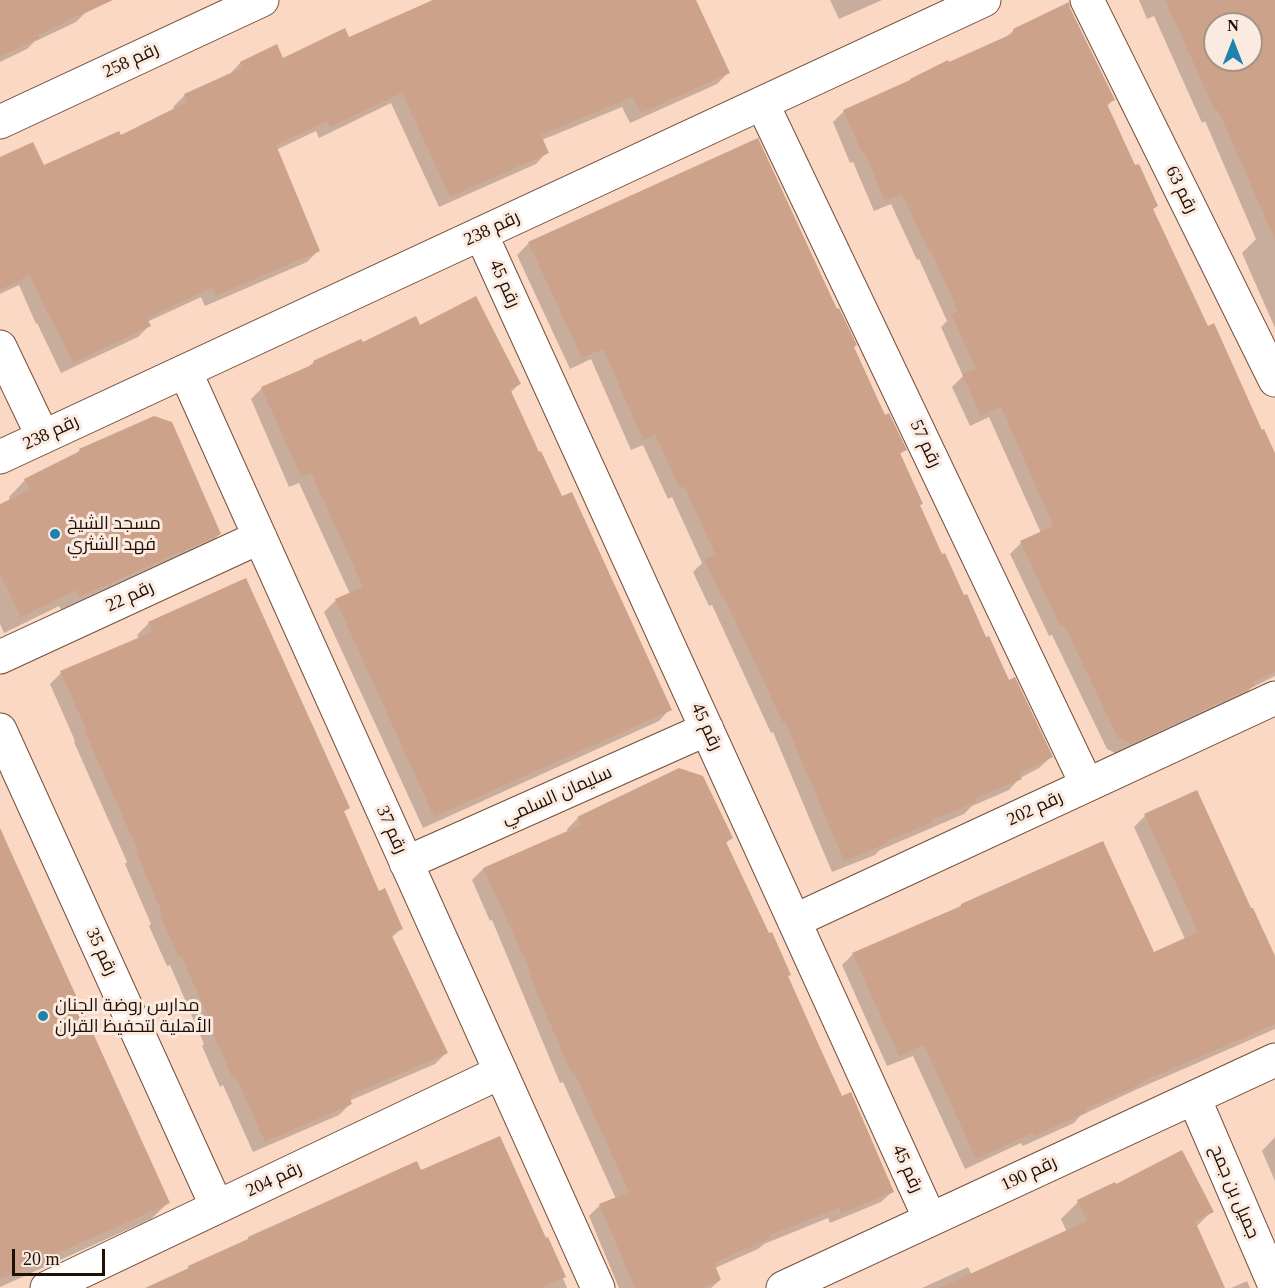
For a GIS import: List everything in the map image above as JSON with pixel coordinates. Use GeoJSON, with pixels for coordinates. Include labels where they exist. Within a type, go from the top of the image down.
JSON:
{"type":"FeatureCollection","features":[{"type":"Feature","properties":{"kind":"street","name":"رقم 258"},"geometry":{"type":"LineString","coordinates":[[0,122],[262,0]]}},
{"type":"Feature","properties":{"kind":"street","name":"رقم 238"},"geometry":{"type":"LineString","coordinates":[[0,457],[984,0]]}},
{"type":"Feature","properties":{"kind":"street","name":"رقم 63"},"geometry":{"type":"LineString","coordinates":[[1087,0],[1275,380]]}},
{"type":"Feature","properties":{"kind":"street","name":"رقم 57"},"geometry":{"type":"LineString","coordinates":[[762,103],[1087,785]]}},
{"type":"Feature","properties":{"kind":"street","name":"رقم 45"},"geometry":{"type":"LineString","coordinates":[[481,234],[930,1220]]}},
{"type":"Feature","properties":{"kind":"street"},"geometry":{"type":"LineString","coordinates":[[0,347],[43,437]]}},
{"type":"Feature","properties":{"kind":"street","name":"رقم 37"},"geometry":{"type":"LineString","coordinates":[[185,371],[598,1288]]}},
{"type":"Feature","properties":{"kind":"street","name":"رقم 22"},"geometry":{"type":"LineString","coordinates":[[0,657],[260,537]]}},
{"type":"Feature","properties":{"kind":"street","name":"رقم 202"},"geometry":{"type":"LineString","coordinates":[[794,921],[1275,698]]}},
{"type":"Feature","properties":{"kind":"street","name":"سليمان السلمي"},"geometry":{"type":"LineString","coordinates":[[406,863],[707,729]]}},
{"type":"Feature","properties":{"kind":"street","name":"رقم 35"},"geometry":{"type":"LineString","coordinates":[[0,730],[9,773],[217,1207]]}},
{"type":"Feature","properties":{"kind":"street","name":"رقم 190"},"geometry":{"type":"LineString","coordinates":[[783,1288],[1275,1060]]}},
{"type":"Feature","properties":{"kind":"street","name":"رقم 204"},"geometry":{"type":"LineString","coordinates":[[47,1288],[501,1072]]}},
{"type":"Feature","properties":{"kind":"street","name":"جميل بن جمح"},"geometry":{"type":"LineString","coordinates":[[1194,1098],[1275,1286]]}},
{"type":"Feature","properties":{"kind":"building"},"geometry":{"type":"Polygon","coordinates":[[[0,0],[113,0],[38,35],[40,38],[0,57],[0,0]]]}},
{"type":"Feature","properties":{"kind":"building"},"geometry":{"type":"Polygon","coordinates":[[[433,0],[696,0],[730,73],[641,113],[633,97],[541,135],[549,153],[450,197],[402,93],[330,127],[327,121],[276,145],[320,251],[216,296],[213,287],[147,318],[151,326],[73,363],[30,275],[0,290],[0,157],[33,142],[44,165],[119,131],[121,135],[187,102],[184,94],[242,68],[240,62],[277,44],[283,58],[345,28],[349,37],[433,0]]]}},
{"type":"Feature","properties":{"kind":"building"},"geometry":{"type":"Polygon","coordinates":[[[1165,0],[1275,0],[1275,240],[1218,110],[1215,111],[1165,0]]]}},
{"type":"Feature","properties":{"kind":"building"},"geometry":{"type":"Polygon","coordinates":[[[1069,2],[1115,100],[1107,104],[1135,165],[1139,164],[1158,206],[1153,209],[1208,326],[1214,323],[1262,430],[1264,429],[1275,453],[1275,672],[1253,682],[1255,686],[1131,744],[1118,738],[1064,625],[1060,626],[1020,541],[1053,526],[1001,407],[981,416],[962,374],[976,369],[951,314],[958,311],[930,249],[928,250],[902,194],[885,201],[843,110],[948,60],[949,62],[1014,33],[1013,29],[1069,2]]]}},
{"type":"Feature","properties":{"kind":"building"},"geometry":{"type":"Polygon","coordinates":[[[758,138],[837,309],[839,308],[857,345],[854,347],[885,415],[889,413],[907,450],[900,453],[942,554],[945,553],[964,595],[967,594],[1009,680],[1015,677],[1053,757],[1019,773],[1022,779],[975,798],[977,802],[844,861],[785,722],[783,723],[704,559],[715,554],[684,486],[680,488],[655,435],[643,440],[603,349],[582,358],[528,242],[758,138]]]}},
{"type":"Feature","properties":{"kind":"building"},"geometry":{"type":"Polygon","coordinates":[[[476,296],[521,384],[510,389],[539,452],[541,451],[562,496],[572,492],[672,710],[434,817],[335,599],[363,587],[311,473],[301,477],[261,387],[314,364],[313,361],[361,339],[363,342],[416,316],[420,325],[476,296]]]}},
{"type":"Feature","properties":{"kind":"building"},"geometry":{"type":"Polygon","coordinates":[[[154,416],[172,422],[221,534],[79,597],[76,590],[21,617],[0,574],[0,504],[30,490],[24,479],[80,451],[79,449],[154,416]]]}},
{"type":"Feature","properties":{"kind":"building"},"geometry":{"type":"Polygon","coordinates":[[[246,578],[350,808],[344,811],[379,891],[385,888],[403,929],[391,934],[448,1053],[349,1096],[352,1104],[265,1142],[235,1075],[232,1077],[181,955],[178,956],[136,852],[138,851],[60,671],[152,632],[148,622],[246,578]]]}},
{"type":"Feature","properties":{"kind":"building"},"geometry":{"type":"Polygon","coordinates":[[[679,768],[703,776],[733,838],[726,842],[769,933],[772,932],[791,975],[788,976],[842,1096],[851,1092],[894,1192],[841,1213],[839,1208],[770,1235],[771,1238],[714,1263],[721,1280],[703,1288],[635,1288],[599,1204],[629,1192],[574,1072],[571,1073],[530,976],[532,975],[483,868],[581,825],[577,817],[679,768]]]}},
{"type":"Feature","properties":{"kind":"building"},"geometry":{"type":"Polygon","coordinates":[[[1197,790],[1275,956],[1275,1024],[1142,1082],[1086,1109],[1087,1112],[1034,1136],[1033,1133],[976,1159],[924,1045],[899,1056],[852,953],[1103,841],[1154,952],[1198,932],[1144,814],[1197,790]]]}},
{"type":"Feature","properties":{"kind":"building","name":"مدارس روضة الجنان الأهلية لتحفيظ القران"},"geometry":{"type":"Polygon","coordinates":[[[0,828],[170,1203],[0,1279],[0,828]]]}},
{"type":"Feature","properties":{"kind":"building"},"geometry":{"type":"Polygon","coordinates":[[[500,1136],[566,1277],[540,1288],[145,1288],[248,1237],[417,1161],[421,1170],[500,1136]]]}},
{"type":"Feature","properties":{"kind":"building"},"geometry":{"type":"Polygon","coordinates":[[[1182,1150],[1214,1212],[1195,1221],[1225,1288],[939,1288],[1087,1221],[1077,1200],[1115,1182],[1116,1184],[1182,1150]]]}},
{"type":"Feature","properties":{"kind":"place","name":"مسجد الشيخ فهد الشثري"},"geometry":{"type":"Point","coordinates":[55,534]}},
{"type":"Feature","properties":{"kind":"place","name":"مدارس روضة الجنان الأهلية لتحفيظ القران"},"geometry":{"type":"Point","coordinates":[43,1016]}}]}
